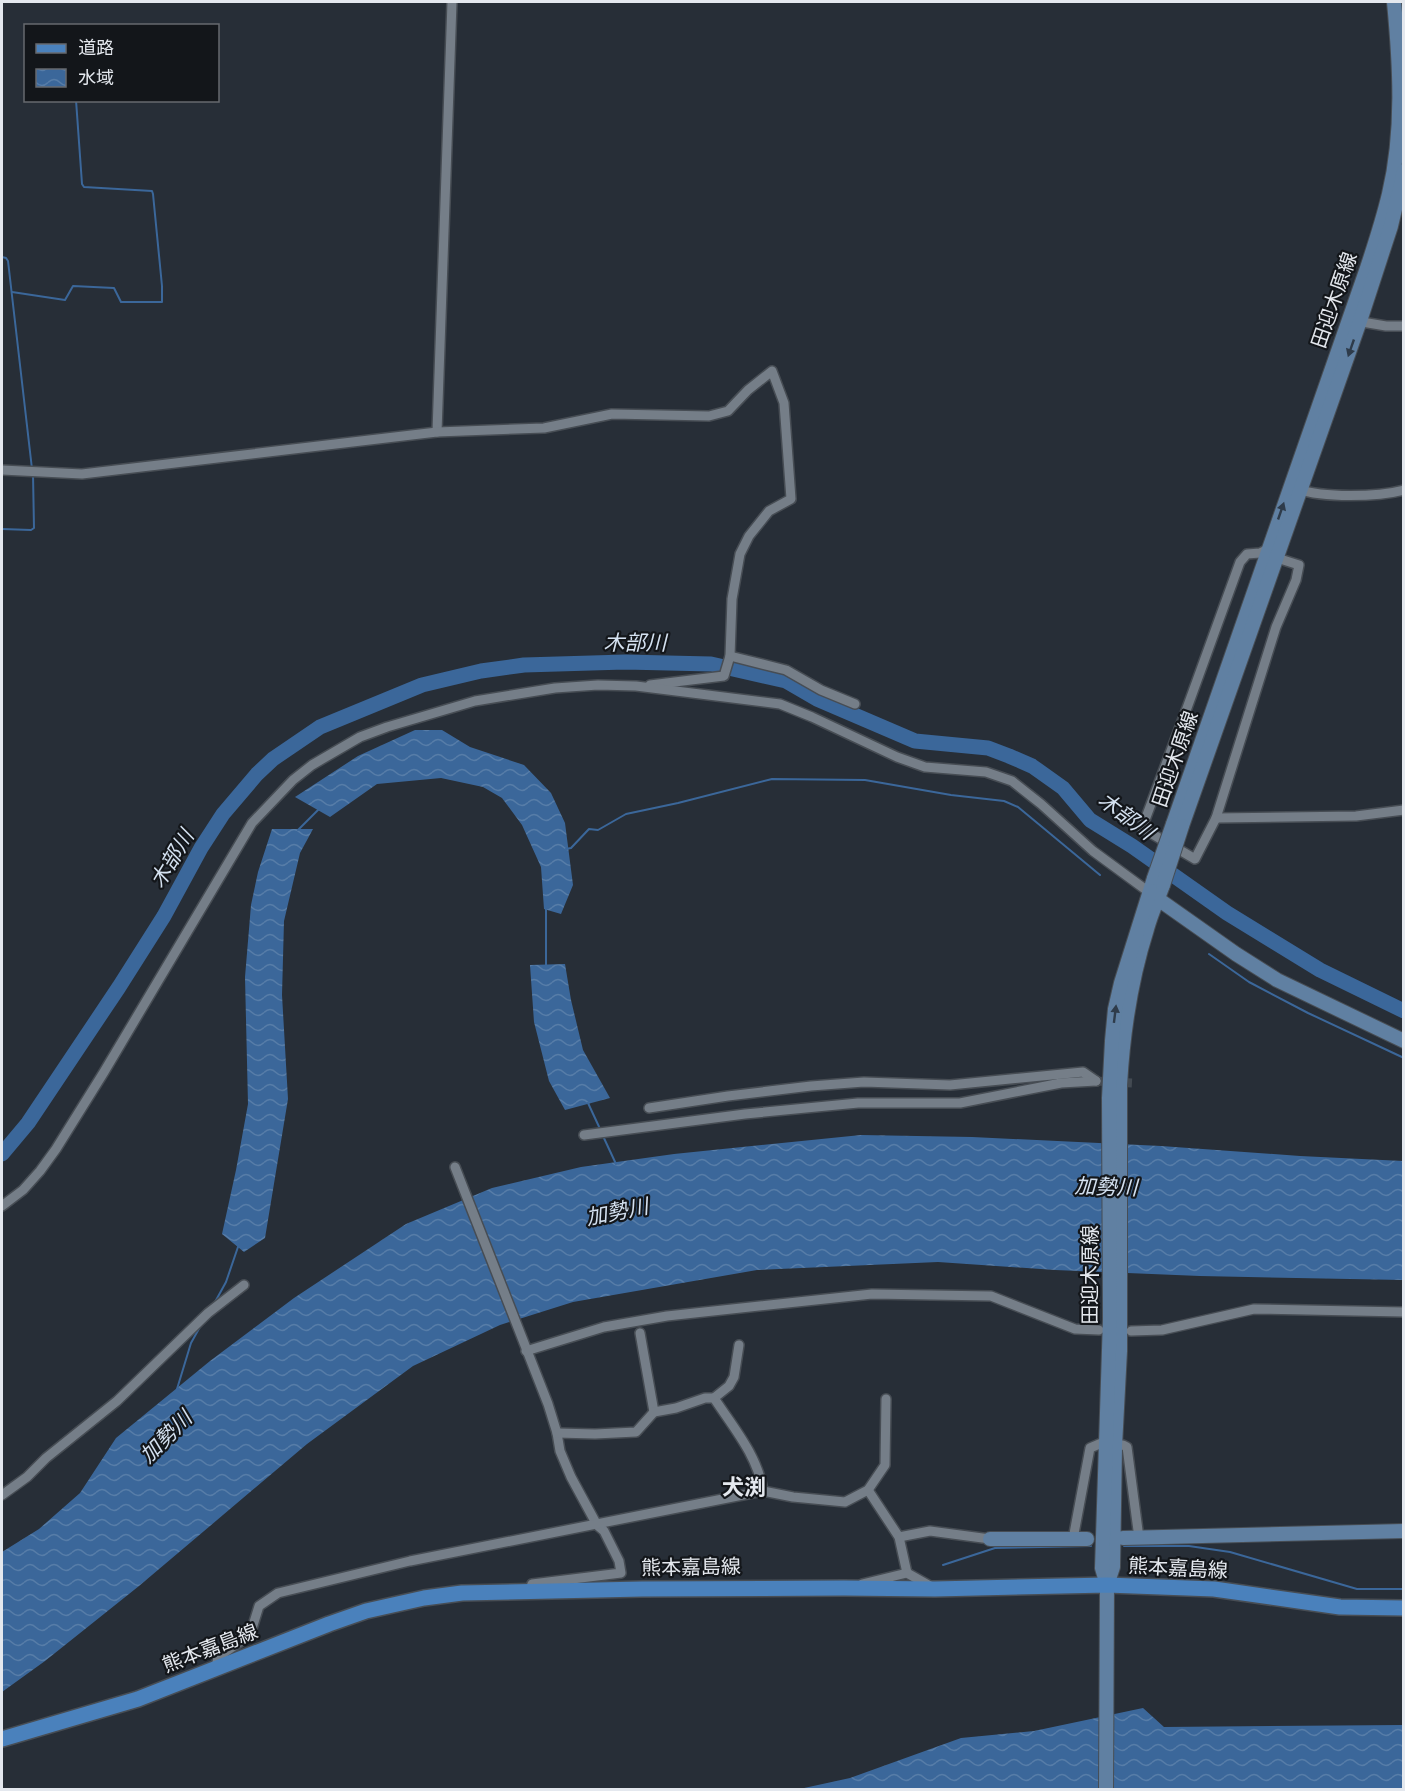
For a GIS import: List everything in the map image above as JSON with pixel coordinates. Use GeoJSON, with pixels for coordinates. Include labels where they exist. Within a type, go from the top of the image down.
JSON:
{"type":"FeatureCollection","features":[{"type":"Feature","properties":{"kind":"main road","name":"田迎木原線"},"geometry":{"type":"LineString","coordinates":[[1354,321],[1390,192],[1399,114],[1400,27],[1394,2]]}},
{"type":"Feature","properties":{"kind":"main road","name":"田迎木原線"},"geometry":{"type":"LineString","coordinates":[[1107,1790],[1107,1586],[1113,1568],[1110,1444],[1115,1307],[1115,1135],[1131,992],[1158,881],[1354,321],[1391,226],[1404,171]]}},
{"type":"Feature","properties":{"kind":"main road"},"geometry":{"type":"LineString","coordinates":[[1154,895],[1236,954],[1277,980],[1404,1041]]}},
{"type":"Feature","properties":{"kind":"main road"},"geometry":{"type":"LineString","coordinates":[[1123,1538],[1404,1531]]}},
{"type":"Feature","properties":{"kind":"main road"},"geometry":{"type":"LineString","coordinates":[[990,1539],[1080,1539]]}},
{"type":"Feature","properties":{"kind":"main road","name":"熊本嘉島線"},"geometry":{"type":"LineString","coordinates":[[2,1739],[138,1698],[366,1611],[424,1598],[462,1593],[530,1590],[935,1589],[1107,1586],[1214,1589],[1340,1607],[1404,1608]]}},
{"type":"Feature","properties":{"kind":"street"},"geometry":{"type":"LineString","coordinates":[[437,432],[452,2]]}},
{"type":"Feature","properties":{"kind":"street"},"geometry":{"type":"LineString","coordinates":[[1354,321],[1404,326]]}},
{"type":"Feature","properties":{"kind":"street"},"geometry":{"type":"LineString","coordinates":[[2,470],[82,474],[437,432],[544,428],[612,414],[709,416],[728,411],[748,390],[772,371],[784,403],[791,499],[770,511],[749,536],[740,554],[732,599],[730,658],[724,676],[636,686]]}},
{"type":"Feature","properties":{"kind":"street"},"geometry":{"type":"LineString","coordinates":[[1295,488],[1329,494],[1358,495],[1404,490]]}},
{"type":"Feature","properties":{"kind":"street"},"geometry":{"type":"LineString","coordinates":[[1272,553],[1299,565],[1296,580],[1276,627],[1216,819],[1195,859],[1142,828],[1240,562],[1247,554],[1272,553]]}},
{"type":"Feature","properties":{"kind":"street"},"geometry":{"type":"LineString","coordinates":[[730,658],[786,670],[821,690],[855,704]]}},
{"type":"Feature","properties":{"kind":"street"},"geometry":{"type":"LineString","coordinates":[[2,1206],[23,1190],[40,1172],[56,1149],[252,823],[293,780],[312,765],[360,737],[475,700],[555,688],[598,685],[636,686],[780,704],[897,757],[925,767],[986,772],[1012,781],[1093,851],[1154,895]]}},
{"type":"Feature","properties":{"kind":"street"},"geometry":{"type":"LineString","coordinates":[[1216,819],[1356,816],[1404,810]]}},
{"type":"Feature","properties":{"kind":"street"},"geometry":{"type":"LineString","coordinates":[[584,1135],[746,1114],[858,1103],[960,1103],[1061,1083],[1096,1081],[1083,1072],[950,1084],[864,1082],[787,1088],[649,1108]]}},
{"type":"Feature","properties":{"kind":"street"},"geometry":{"type":"LineString","coordinates":[[455,1167],[548,1404],[560,1451],[571,1477],[597,1525],[604,1531],[619,1561],[621,1573],[532,1584],[530,1590]]}},
{"type":"Feature","properties":{"kind":"street"},"geometry":{"type":"LineString","coordinates":[[2,1495],[27,1477],[46,1458],[117,1401],[208,1313],[244,1285]]}},
{"type":"Feature","properties":{"kind":"street"},"geometry":{"type":"LineString","coordinates":[[526,1351],[604,1327],[667,1316],[872,1294],[991,1296],[1075,1329],[1099,1329]]}},
{"type":"Feature","properties":{"kind":"street"},"geometry":{"type":"LineString","coordinates":[[1131,1330],[1162,1330],[1254,1309],[1404,1312]]}},
{"type":"Feature","properties":{"kind":"street"},"geometry":{"type":"LineString","coordinates":[[640,1333],[654,1412]]}},
{"type":"Feature","properties":{"kind":"street"},"geometry":{"type":"LineString","coordinates":[[557,1433],[636,1432],[654,1412],[676,1408],[705,1398],[714,1398],[729,1386],[734,1377],[740,1345]]}},
{"type":"Feature","properties":{"kind":"street"},"geometry":{"type":"LineString","coordinates":[[714,1398],[755,1462],[763,1491]]}},
{"type":"Feature","properties":{"kind":"street"},"geometry":{"type":"LineString","coordinates":[[216,1668],[218,1657],[250,1635],[259,1606],[278,1593],[410,1561],[763,1491],[793,1497],[845,1502],[868,1490],[885,1465],[886,1400]]}},
{"type":"Feature","properties":{"kind":"street"},"geometry":{"type":"LineString","coordinates":[[1080,1539],[1090,1448],[1110,1444],[1123,1445],[1127,1448],[1139,1538]]}},
{"type":"Feature","properties":{"kind":"street"},"geometry":{"type":"LineString","coordinates":[[868,1490],[899,1537],[907,1573]]}},
{"type":"Feature","properties":{"kind":"street"},"geometry":{"type":"LineString","coordinates":[[899,1537],[930,1531],[990,1539]]}},
{"type":"Feature","properties":{"kind":"street"},"geometry":{"type":"LineString","coordinates":[[844,1588],[907,1573],[935,1589]]}},
{"type":"Feature","properties":{"kind":"water"},"geometry":{"type":"Polygon","coordinates":[[[415,730],[442,730],[470,747],[524,765],[551,793],[565,823],[573,885],[561,914],[544,909],[541,867],[522,825],[502,798],[483,787],[441,778],[377,784],[330,817],[295,797],[358,756],[415,730]]]}},
{"type":"Feature","properties":{"kind":"water"},"geometry":{"type":"Polygon","coordinates":[[[272,829],[313,829],[300,853],[284,921],[282,995],[288,1099],[265,1238],[244,1252],[222,1234],[248,1104],[245,977],[251,905],[258,872],[272,829]]]}},
{"type":"Feature","properties":{"kind":"water"},"geometry":{"type":"Polygon","coordinates":[[[565,964],[583,1050],[610,1098],[565,1110],[549,1081],[534,1022],[530,965],[565,964]]]}},
{"type":"Feature","properties":{"kind":"water","name":"加勢川"},"geometry":{"type":"Polygon","coordinates":[[[861,1135],[972,1137],[1161,1146],[1403,1161],[1403,1280],[1200,1276],[938,1262],[757,1270],[573,1302],[500,1325],[413,1366],[307,1444],[139,1586],[2,1692],[2,1552],[39,1529],[80,1493],[116,1438],[210,1361],[294,1298],[406,1224],[492,1188],[581,1167],[674,1154],[861,1135]]]}},
{"type":"Feature","properties":{"kind":"water"},"geometry":{"type":"Polygon","coordinates":[[[1143,1708],[1164,1727],[1403,1725],[1403,1789],[795,1790],[850,1778],[961,1738],[1034,1731],[1143,1708]]]}},
{"type":"Feature","properties":{"kind":"waterway"},"geometry":{"type":"LineString","coordinates":[[12,292],[65,300],[73,286],[114,288],[121,302],[162,302],[152,191],[84,187],[76,102]]}},
{"type":"Feature","properties":{"kind":"waterway"},"geometry":{"type":"LineString","coordinates":[[2,257],[8,261],[32,469]]}},
{"type":"Feature","properties":{"kind":"waterway"},"geometry":{"type":"LineString","coordinates":[[2,529],[31,530],[34,528],[33,474]]}},
{"type":"Feature","properties":{"kind":"waterway","name":"木部川"},"geometry":{"type":"LineString","coordinates":[[2,1154],[28,1123],[119,987],[164,916],[201,848],[223,814],[273,759],[320,727],[422,685],[481,671],[524,665],[625,662],[711,664],[786,681],[817,699],[915,741],[988,748],[1009,756],[1032,766],[1063,788],[1090,820],[1132,846],[1227,913],[1320,970],[1404,1011]]}},
{"type":"Feature","properties":{"kind":"waterway"},"geometry":{"type":"LineString","coordinates":[[566,849],[571,848],[589,829],[598,830],[626,814],[772,779],[865,780],[951,795],[1004,801],[1018,807],[1100,875]]}},
{"type":"Feature","properties":{"kind":"waterway"},"geometry":{"type":"LineString","coordinates":[[298,830],[319,809]]}},
{"type":"Feature","properties":{"kind":"waterway"},"geometry":{"type":"LineString","coordinates":[[546,908],[546,965]]}},
{"type":"Feature","properties":{"kind":"waterway"},"geometry":{"type":"LineString","coordinates":[[1209,954],[1249,982],[1308,1013],[1404,1058]]}},
{"type":"Feature","properties":{"kind":"waterway"},"geometry":{"type":"LineString","coordinates":[[588,1103],[601,1131]]}},
{"type":"Feature","properties":{"kind":"waterway"},"geometry":{"type":"LineString","coordinates":[[603,1136],[616,1164]]}},
{"type":"Feature","properties":{"kind":"waterway"},"geometry":{"type":"LineString","coordinates":[[215,1302],[226,1282],[239,1244]]}},
{"type":"Feature","properties":{"kind":"waterway"},"geometry":{"type":"LineString","coordinates":[[177,1389],[191,1343],[201,1325]]}},
{"type":"Feature","properties":{"kind":"waterway"},"geometry":{"type":"LineString","coordinates":[[943,1565],[995,1548],[1091,1546]]}},
{"type":"Feature","properties":{"kind":"waterway"},"geometry":{"type":"LineString","coordinates":[[1124,1546],[1189,1546],[1230,1552],[1357,1589],[1404,1589]]}},
{"type":"Feature","properties":{"kind":"tunnel"},"geometry":{"type":"LineString","coordinates":[[1096,1081],[1132,1083]]}},
{"type":"Feature","properties":{"kind":"district","name":"犬渕"},"geometry":{"type":"Point","coordinates":[744,1487]}}]}
